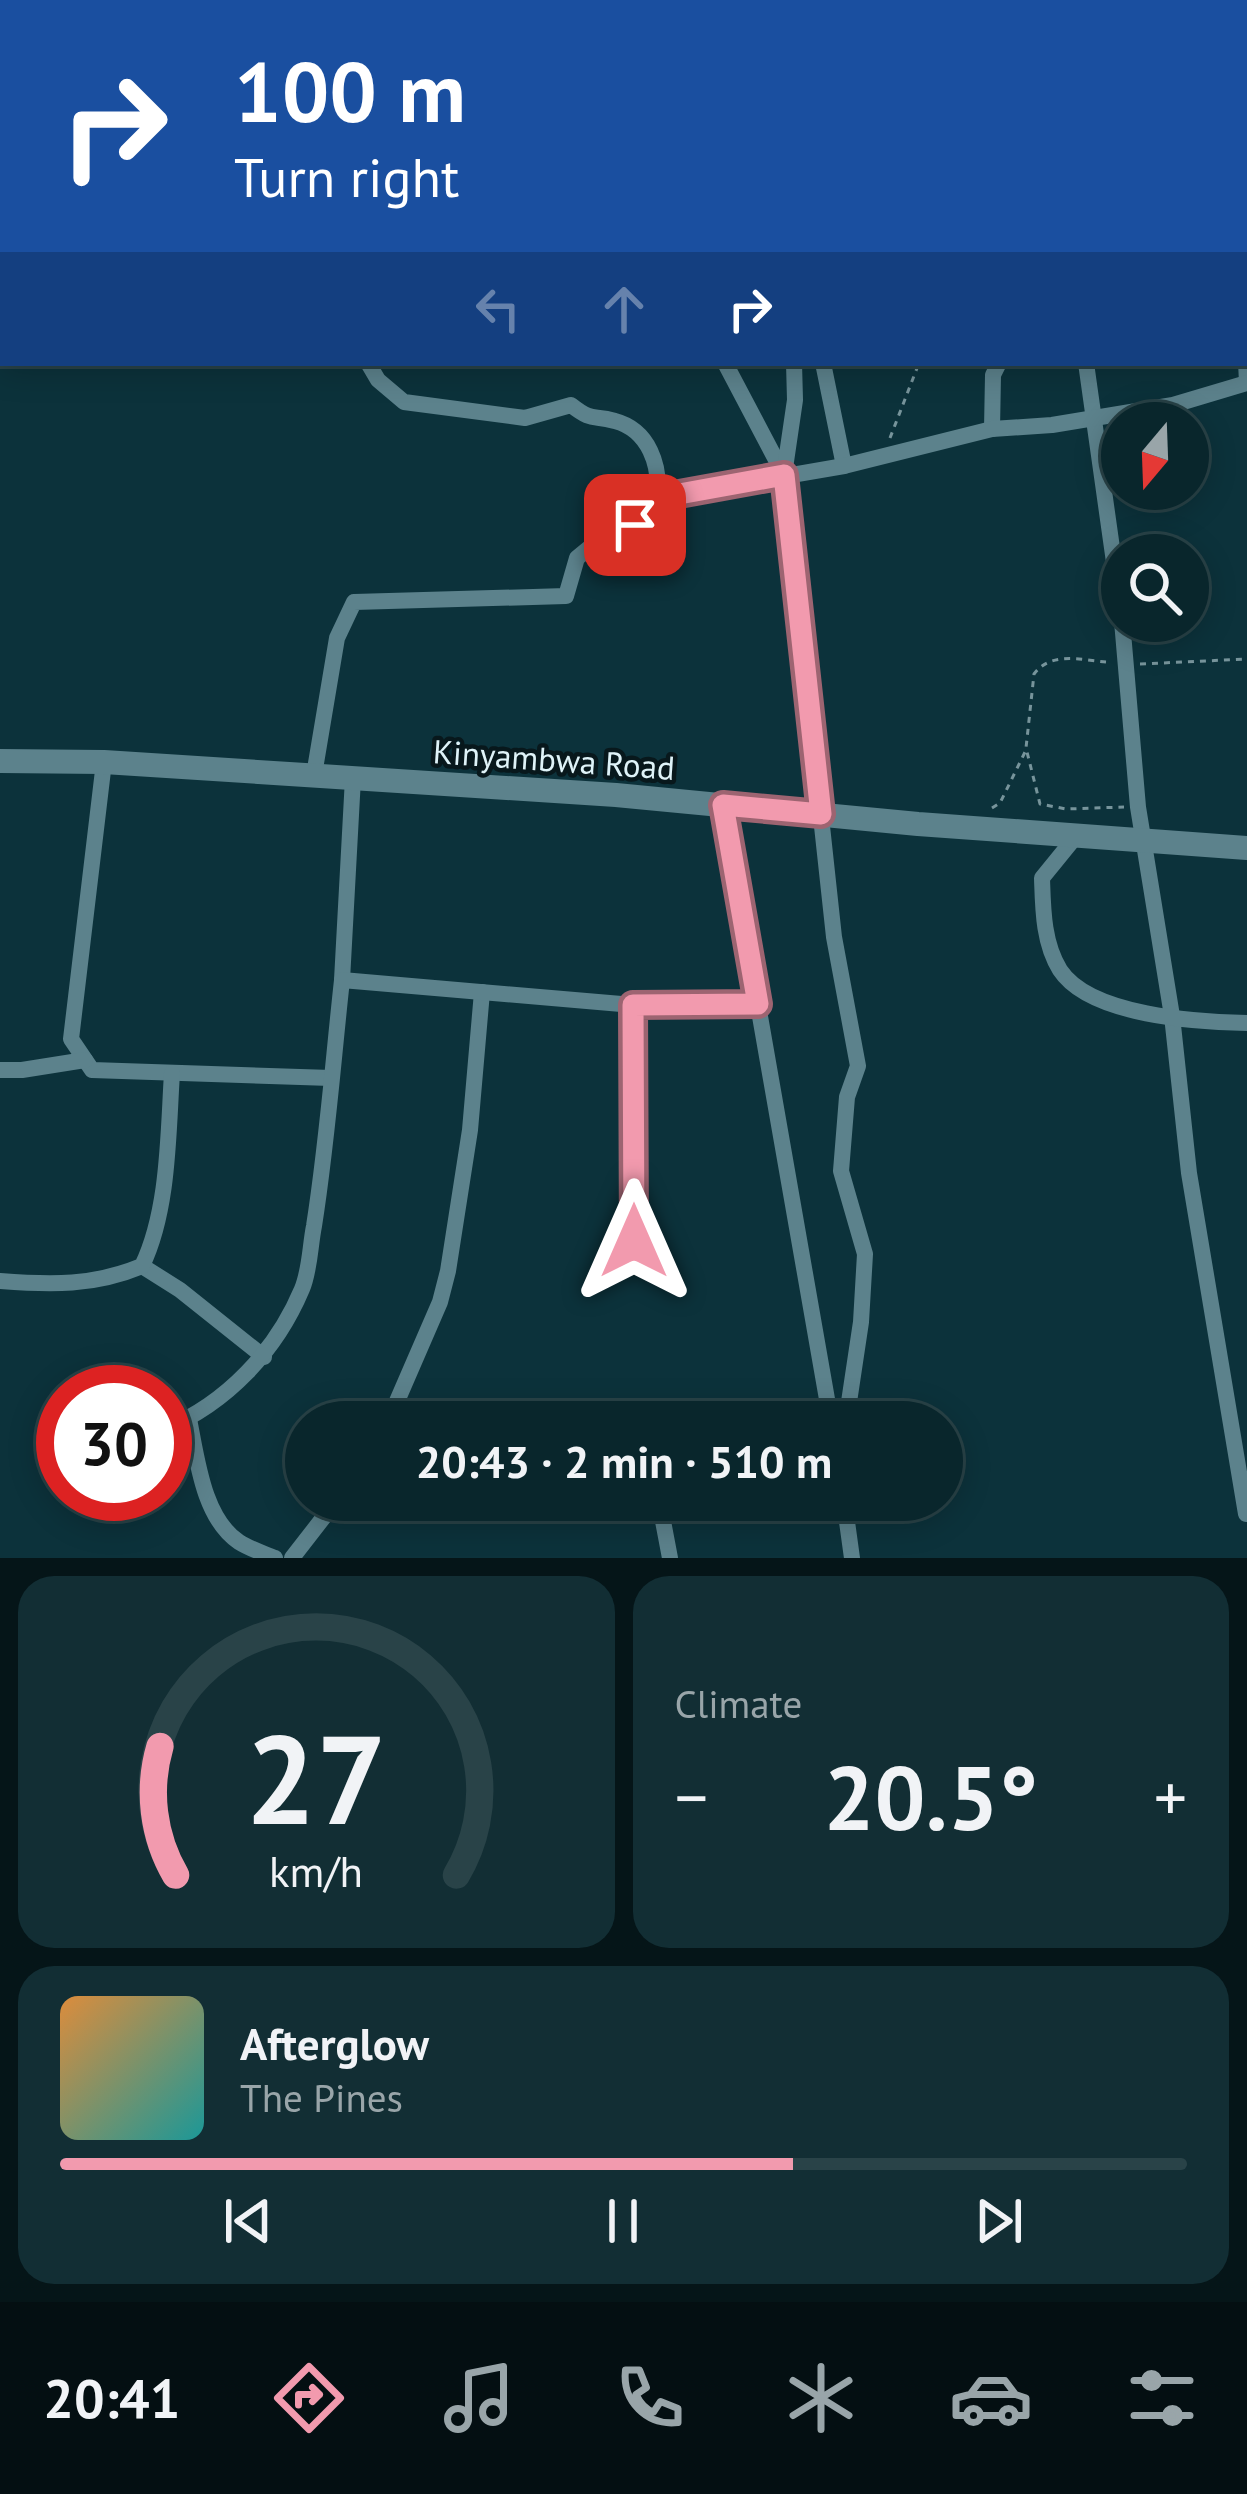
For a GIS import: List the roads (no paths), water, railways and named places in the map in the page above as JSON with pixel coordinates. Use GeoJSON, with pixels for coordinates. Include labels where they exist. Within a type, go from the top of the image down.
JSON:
{"type":"FeatureCollection","features":[{"type":"Feature","properties":{"kind":"street"},"geometry":{"type":"LineString","coordinates":[[314,776],[337,638],[354,602],[566,596],[577,558],[594,544],[635,525],[657,498],[660,478],[644,439],[616,421],[590,420],[571,405],[525,418],[404,402],[370,366]]}},
{"type":"Feature","properties":{"kind":"street"},"geometry":{"type":"LineString","coordinates":[[727,366],[784,475]]}},
{"type":"Feature","properties":{"kind":"street"},"geometry":{"type":"LineString","coordinates":[[794,366],[795,400],[784,475],[834,937],[858,1066],[848,1097],[841,1171],[865,1254],[849,1401]]}},
{"type":"Feature","properties":{"kind":"street"},"geometry":{"type":"LineString","coordinates":[[824,366],[844,466]]}},
{"type":"Feature","properties":{"kind":"street"},"geometry":{"type":"LineString","coordinates":[[992,429],[993,375],[998,366]]}},
{"type":"Feature","properties":{"kind":"street"},"geometry":{"type":"LineString","coordinates":[[1086,366],[1110,534]]}},
{"type":"Feature","properties":{"kind":"street"},"geometry":{"type":"LineString","coordinates":[[657,498],[844,466],[992,429],[1173,405],[1247,383]]}},
{"type":"Feature","properties":{"kind":"street"},"geometry":{"type":"LineString","coordinates":[[1125,642],[1138,807],[1172,1016],[1189,1173],[1246,1514]]}},
{"type":"Feature","properties":{"kind":"street","name":"Kinyambwa Road"},"geometry":{"type":"LineString","coordinates":[[0,761],[104,762],[353,778],[1247,848]]}},
{"type":"Feature","properties":{"kind":"street"},"geometry":{"type":"LineString","coordinates":[[104,762],[70,1039],[92,1070],[332,1078]]}},
{"type":"Feature","properties":{"kind":"street"},"geometry":{"type":"LineString","coordinates":[[192,1417],[264,1357],[304,1286],[342,980],[353,778]]}},
{"type":"Feature","properties":{"kind":"street"},"geometry":{"type":"LineString","coordinates":[[723,805],[827,1401]]}},
{"type":"Feature","properties":{"kind":"street"},"geometry":{"type":"LineString","coordinates":[[1077,836],[1042,878],[1050,946],[1062,973],[1110,1003],[1172,1016],[1247,1023]]}},
{"type":"Feature","properties":{"kind":"street"},"geometry":{"type":"LineString","coordinates":[[342,980],[633,1005],[758,1004]]}},
{"type":"Feature","properties":{"kind":"street"},"geometry":{"type":"LineString","coordinates":[[397,1401],[440,1302],[448,1271],[470,1130],[482,992]]}},
{"type":"Feature","properties":{"kind":"street"},"geometry":{"type":"LineString","coordinates":[[633,1005],[634,1241]]}},
{"type":"Feature","properties":{"kind":"street"},"geometry":{"type":"LineString","coordinates":[[0,1070],[85,1060]]}},
{"type":"Feature","properties":{"kind":"street"},"geometry":{"type":"LineString","coordinates":[[0,1281],[62,1286],[110,1280],[142,1266],[150,1251],[159,1203],[172,1073]]}},
{"type":"Feature","properties":{"kind":"street"},"geometry":{"type":"LineString","coordinates":[[142,1266],[264,1357]]}},
{"type":"Feature","properties":{"kind":"street"},"geometry":{"type":"LineString","coordinates":[[1226,1399],[1247,1393]]}},
{"type":"Feature","properties":{"kind":"street"},"geometry":{"type":"LineString","coordinates":[[192,1433],[204,1488],[220,1519],[236,1541],[275,1558]]}},
{"type":"Feature","properties":{"kind":"street"},"geometry":{"type":"LineString","coordinates":[[292,1558],[321,1521]]}},
{"type":"Feature","properties":{"kind":"street"},"geometry":{"type":"LineString","coordinates":[[663,1521],[670,1558]]}},
{"type":"Feature","properties":{"kind":"street"},"geometry":{"type":"LineString","coordinates":[[847,1521],[852,1558]]}}]}
